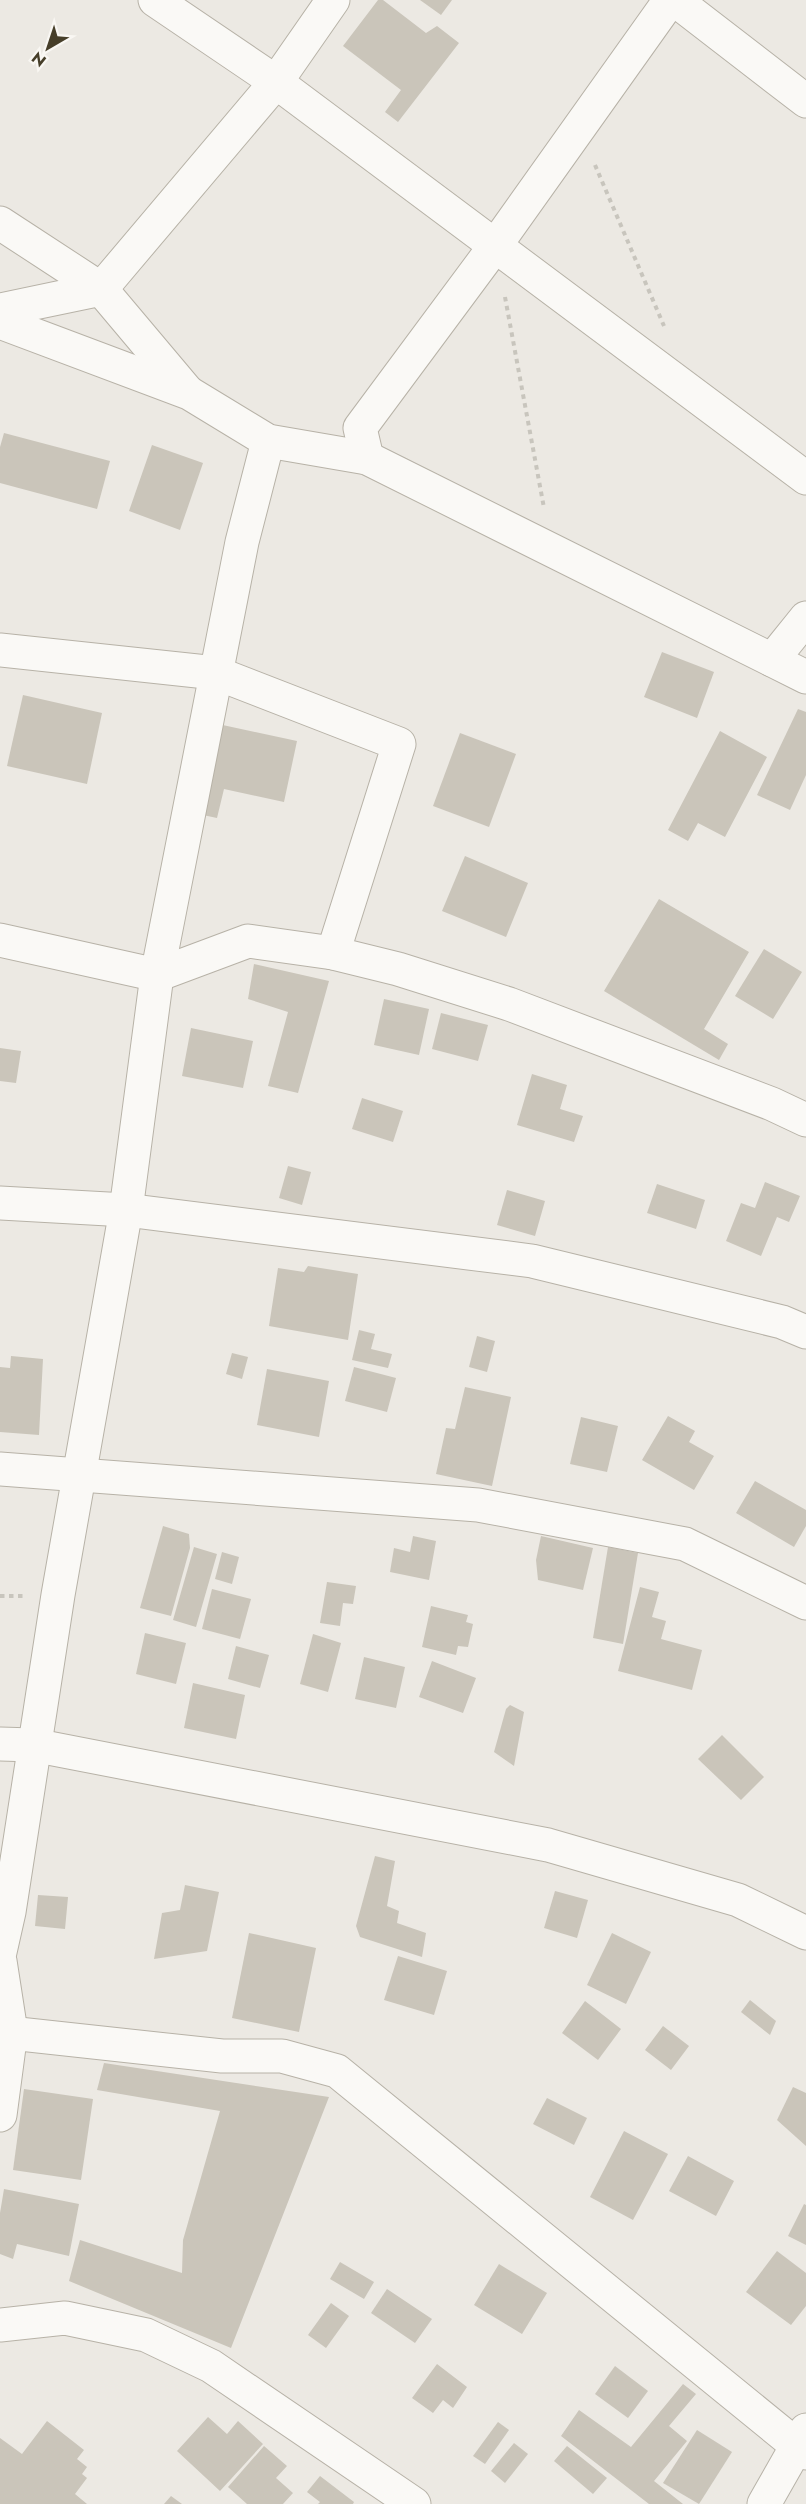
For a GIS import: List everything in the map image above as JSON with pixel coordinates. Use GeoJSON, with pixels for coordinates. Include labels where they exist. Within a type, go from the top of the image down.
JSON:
{"type":"FeatureCollection","features":[{"type":"Feature","properties":{"kind":"street"},"geometry":{"type":"LineString","coordinates":[[155,0],[276,81],[806,478]]}},
{"type":"Feature","properties":{"kind":"street"},"geometry":{"type":"LineString","coordinates":[[0,310],[101,290],[276,81],[333,0]]}},
{"type":"Feature","properties":{"kind":"street"},"geometry":{"type":"LineString","coordinates":[[367,458],[360,428],[495,246],[670,0]]}},
{"type":"Feature","properties":{"kind":"street"},"geometry":{"type":"LineString","coordinates":[[675,0],[806,101]]}},
{"type":"Feature","properties":{"kind":"street"},"geometry":{"type":"LineString","coordinates":[[0,223],[101,290],[189,393]]}},
{"type":"Feature","properties":{"kind":"street"},"geometry":{"type":"LineString","coordinates":[[0,321],[189,393],[268,441],[367,458],[806,677]]}},
{"type":"Feature","properties":{"kind":"street"},"geometry":{"type":"LineString","coordinates":[[0,1952],[9,1912],[33,1745],[79,1473],[126,1210],[157,975],[242,542],[268,441]]}},
{"type":"Feature","properties":{"kind":"street"},"geometry":{"type":"LineString","coordinates":[[772,660],[806,618]]}},
{"type":"Feature","properties":{"kind":"street"},"geometry":{"type":"LineString","coordinates":[[0,650],[216,673],[399,744],[333,953]]}},
{"type":"Feature","properties":{"kind":"street"},"geometry":{"type":"LineString","coordinates":[[0,940],[157,975],[248,941],[333,953],[398,969],[509,1004],[772,1104],[806,1120]]}},
{"type":"Feature","properties":{"kind":"street"},"geometry":{"type":"LineString","coordinates":[[0,1203],[126,1210],[532,1261],[782,1322],[806,1332]]}},
{"type":"Feature","properties":{"kind":"street"},"geometry":{"type":"LineString","coordinates":[[0,1469],[478,1504],[576,1521],[685,1544],[806,1603]]}},
{"type":"Feature","properties":{"kind":"street"},"geometry":{"type":"LineString","coordinates":[[0,1744],[33,1745],[548,1845],[738,1900],[806,1933]]}},
{"type":"Feature","properties":{"kind":"street"},"geometry":{"type":"LineString","coordinates":[[0,1961],[6,2032],[0,2115]]}},
{"type":"Feature","properties":{"kind":"street"},"geometry":{"type":"LineString","coordinates":[[6,2032],[222,2056],[282,2056],[337,2071],[803,2443],[764,2504]]}},
{"type":"Feature","properties":{"kind":"street"},"geometry":{"type":"LineString","coordinates":[[0,2325],[65,2318],[146,2335],[211,2366],[414,2504]]}},
{"type":"Feature","properties":{"kind":"path"},"geometry":{"type":"LineString","coordinates":[[579,128],[666,330]]}},
{"type":"Feature","properties":{"kind":"path"},"geometry":{"type":"LineString","coordinates":[[495,246],[552,550]]}},
{"type":"Feature","properties":{"kind":"building"},"geometry":{"type":"Polygon","coordinates":[[[378,0],[383,0],[426,33],[437,26],[459,43],[398,122],[385,112],[401,90],[343,46],[378,0]]]}},
{"type":"Feature","properties":{"kind":"building"},"geometry":{"type":"Polygon","coordinates":[[[420,0],[452,0],[441,15],[420,0]]]}},
{"type":"Feature","properties":{"kind":"building"},"geometry":{"type":"Polygon","coordinates":[[[4,433],[110,461],[97,509],[0,483],[0,447],[4,433]]]}},
{"type":"Feature","properties":{"kind":"building"},"geometry":{"type":"Polygon","coordinates":[[[152,445],[203,463],[180,530],[129,511],[152,445]]]}},
{"type":"Feature","properties":{"kind":"building"},"geometry":{"type":"Polygon","coordinates":[[[662,652],[714,672],[697,718],[644,697],[662,652]]]}},
{"type":"Feature","properties":{"kind":"building"},"geometry":{"type":"Polygon","coordinates":[[[23,695],[102,713],[87,784],[7,766],[23,695]]]}},
{"type":"Feature","properties":{"kind":"building"},"geometry":{"type":"Polygon","coordinates":[[[798,709],[806,712],[806,775],[790,810],[757,795],[798,709]]]}},
{"type":"Feature","properties":{"kind":"building"},"geometry":{"type":"Polygon","coordinates":[[[218,724],[297,741],[284,802],[224,789],[217,818],[198,814],[218,724]]]}},
{"type":"Feature","properties":{"kind":"building"},"geometry":{"type":"Polygon","coordinates":[[[720,731],[767,757],[725,837],[698,823],[688,841],[668,830],[720,731]]]}},
{"type":"Feature","properties":{"kind":"building"},"geometry":{"type":"Polygon","coordinates":[[[460,733],[516,754],[489,827],[433,806],[460,733]]]}},
{"type":"Feature","properties":{"kind":"building"},"geometry":{"type":"Polygon","coordinates":[[[465,856],[528,883],[506,937],[442,911],[465,856]]]}},
{"type":"Feature","properties":{"kind":"building"},"geometry":{"type":"Polygon","coordinates":[[[659,899],[749,952],[704,1029],[728,1044],[719,1060],[604,991],[659,899]]]}},
{"type":"Feature","properties":{"kind":"building"},"geometry":{"type":"Polygon","coordinates":[[[764,949],[802,972],[773,1019],[735,996],[764,949]]]}},
{"type":"Feature","properties":{"kind":"building"},"geometry":{"type":"Polygon","coordinates":[[[254,964],[329,981],[298,1093],[268,1086],[288,1012],[248,999],[254,964]]]}},
{"type":"Feature","properties":{"kind":"building"},"geometry":{"type":"Polygon","coordinates":[[[384,999],[429,1009],[419,1055],[374,1045],[384,999]]]}},
{"type":"Feature","properties":{"kind":"building"},"geometry":{"type":"Polygon","coordinates":[[[441,1013],[488,1025],[478,1061],[432,1049],[441,1013]]]}},
{"type":"Feature","properties":{"kind":"building"},"geometry":{"type":"Polygon","coordinates":[[[191,1028],[253,1041],[243,1088],[182,1076],[191,1028]]]}},
{"type":"Feature","properties":{"kind":"building"},"geometry":{"type":"Polygon","coordinates":[[[0,1048],[21,1051],[16,1083],[0,1081],[0,1048]]]}},
{"type":"Feature","properties":{"kind":"building"},"geometry":{"type":"Polygon","coordinates":[[[532,1074],[567,1085],[560,1109],[583,1116],[574,1142],[517,1125],[532,1074]]]}},
{"type":"Feature","properties":{"kind":"building"},"geometry":{"type":"Polygon","coordinates":[[[362,1098],[403,1111],[393,1142],[352,1129],[362,1098]]]}},
{"type":"Feature","properties":{"kind":"building"},"geometry":{"type":"Polygon","coordinates":[[[288,1166],[311,1172],[302,1205],[279,1198],[288,1166]]]}},
{"type":"Feature","properties":{"kind":"building"},"geometry":{"type":"Polygon","coordinates":[[[765,1182],[800,1196],[789,1222],[777,1217],[761,1256],[726,1241],[741,1203],[755,1208],[765,1182]]]}},
{"type":"Feature","properties":{"kind":"building"},"geometry":{"type":"Polygon","coordinates":[[[657,1184],[705,1200],[696,1229],[647,1213],[657,1184]]]}},
{"type":"Feature","properties":{"kind":"building"},"geometry":{"type":"Polygon","coordinates":[[[507,1190],[545,1201],[535,1236],[497,1225],[507,1190]]]}},
{"type":"Feature","properties":{"kind":"building"},"geometry":{"type":"Polygon","coordinates":[[[308,1266],[358,1274],[348,1340],[269,1326],[278,1268],[304,1272],[308,1266]]]}},
{"type":"Feature","properties":{"kind":"building"},"geometry":{"type":"Polygon","coordinates":[[[359,1330],[375,1334],[371,1349],[392,1354],[388,1368],[352,1360],[359,1330]]]}},
{"type":"Feature","properties":{"kind":"building"},"geometry":{"type":"Polygon","coordinates":[[[477,1336],[495,1341],[487,1372],[469,1367],[477,1336]]]}},
{"type":"Feature","properties":{"kind":"building"},"geometry":{"type":"Polygon","coordinates":[[[232,1353],[248,1357],[242,1379],[226,1374],[232,1353]]]}},
{"type":"Feature","properties":{"kind":"building"},"geometry":{"type":"Polygon","coordinates":[[[11,1356],[43,1359],[39,1435],[0,1432],[0,1367],[10,1368],[11,1356]]]}},
{"type":"Feature","properties":{"kind":"building"},"geometry":{"type":"Polygon","coordinates":[[[354,1367],[396,1378],[387,1412],[345,1401],[354,1367]]]}},
{"type":"Feature","properties":{"kind":"building"},"geometry":{"type":"Polygon","coordinates":[[[267,1369],[329,1381],[319,1437],[257,1425],[267,1369]]]}},
{"type":"Feature","properties":{"kind":"building"},"geometry":{"type":"Polygon","coordinates":[[[465,1387],[511,1397],[492,1486],[436,1474],[446,1428],[455,1429],[465,1387]]]}},
{"type":"Feature","properties":{"kind":"building"},"geometry":{"type":"Polygon","coordinates":[[[668,1416],[695,1431],[689,1442],[714,1456],[694,1490],[642,1460],[668,1416]]]}},
{"type":"Feature","properties":{"kind":"building"},"geometry":{"type":"Polygon","coordinates":[[[581,1417],[618,1426],[607,1472],[570,1464],[581,1417]]]}},
{"type":"Feature","properties":{"kind":"building"},"geometry":{"type":"Polygon","coordinates":[[[755,1481],[806,1510],[806,1526],[794,1547],[736,1513],[755,1481]]]}},
{"type":"Feature","properties":{"kind":"building"},"geometry":{"type":"Polygon","coordinates":[[[163,1526],[189,1534],[190,1548],[171,1616],[140,1608],[163,1526]]]}},
{"type":"Feature","properties":{"kind":"building"},"geometry":{"type":"Polygon","coordinates":[[[413,1536],[436,1541],[429,1580],[390,1572],[394,1548],[410,1552],[413,1536]]]}},
{"type":"Feature","properties":{"kind":"building"},"geometry":{"type":"Polygon","coordinates":[[[541,1536],[593,1548],[583,1590],[538,1580],[536,1560],[541,1536]]]}},
{"type":"Feature","properties":{"kind":"building"},"geometry":{"type":"Polygon","coordinates":[[[194,1547],[217,1554],[196,1627],[173,1620],[194,1547]]]}},
{"type":"Feature","properties":{"kind":"building"},"geometry":{"type":"Polygon","coordinates":[[[608,1547],[638,1553],[623,1644],[593,1638],[608,1547]]]}},
{"type":"Feature","properties":{"kind":"building"},"geometry":{"type":"Polygon","coordinates":[[[222,1552],[239,1557],[232,1584],[215,1579],[222,1552]]]}},
{"type":"Feature","properties":{"kind":"building"},"geometry":{"type":"Polygon","coordinates":[[[327,1582],[356,1586],[353,1604],[343,1603],[340,1626],[320,1623],[327,1582]]]}},
{"type":"Feature","properties":{"kind":"building"},"geometry":{"type":"Polygon","coordinates":[[[640,1587],[659,1592],[652,1617],[666,1621],[661,1639],[702,1650],[692,1690],[618,1671],[640,1587]]]}},
{"type":"Feature","properties":{"kind":"building"},"geometry":{"type":"Polygon","coordinates":[[[212,1589],[251,1599],[240,1639],[202,1629],[212,1589]]]}},
{"type":"Feature","properties":{"kind":"building"},"geometry":{"type":"Polygon","coordinates":[[[431,1606],[468,1615],[466,1622],[473,1624],[468,1647],[458,1646],[456,1655],[422,1647],[431,1606]]]}},
{"type":"Feature","properties":{"kind":"building"},"geometry":{"type":"Polygon","coordinates":[[[145,1633],[186,1643],[176,1684],[136,1674],[145,1633]]]}},
{"type":"Feature","properties":{"kind":"building"},"geometry":{"type":"Polygon","coordinates":[[[313,1634],[341,1643],[328,1692],[300,1684],[313,1634]]]}},
{"type":"Feature","properties":{"kind":"building"},"geometry":{"type":"Polygon","coordinates":[[[236,1646],[269,1655],[260,1688],[228,1679],[236,1646]]]}},
{"type":"Feature","properties":{"kind":"building"},"geometry":{"type":"Polygon","coordinates":[[[364,1657],[405,1667],[396,1708],[355,1699],[364,1657]]]}},
{"type":"Feature","properties":{"kind":"building"},"geometry":{"type":"Polygon","coordinates":[[[432,1661],[476,1678],[463,1713],[419,1697],[432,1661]]]}},
{"type":"Feature","properties":{"kind":"building"},"geometry":{"type":"Polygon","coordinates":[[[193,1683],[245,1695],[236,1739],[184,1728],[193,1683]]]}},
{"type":"Feature","properties":{"kind":"building"},"geometry":{"type":"Polygon","coordinates":[[[510,1705],[524,1712],[514,1766],[494,1752],[506,1709],[510,1705]]]}},
{"type":"Feature","properties":{"kind":"building"},"geometry":{"type":"Polygon","coordinates":[[[722,1735],[764,1777],[741,1800],[698,1759],[722,1735]]]}},
{"type":"Feature","properties":{"kind":"building"},"geometry":{"type":"Polygon","coordinates":[[[375,1856],[395,1861],[387,1906],[399,1911],[397,1923],[426,1933],[422,1957],[360,1937],[356,1926],[375,1856]]]}},
{"type":"Feature","properties":{"kind":"building"},"geometry":{"type":"Polygon","coordinates":[[[185,1885],[219,1892],[207,1951],[154,1959],[162,1913],[180,1910],[185,1885]]]}},
{"type":"Feature","properties":{"kind":"building"},"geometry":{"type":"Polygon","coordinates":[[[555,1891],[588,1900],[577,1938],[544,1928],[555,1891]]]}},
{"type":"Feature","properties":{"kind":"building"},"geometry":{"type":"Polygon","coordinates":[[[38,1895],[68,1897],[65,1929],[35,1926],[38,1895]]]}},
{"type":"Feature","properties":{"kind":"building"},"geometry":{"type":"Polygon","coordinates":[[[249,1933],[316,1948],[299,2032],[232,2018],[249,1933]]]}},
{"type":"Feature","properties":{"kind":"building"},"geometry":{"type":"Polygon","coordinates":[[[612,1933],[651,1952],[626,2004],[587,1985],[612,1933]]]}},
{"type":"Feature","properties":{"kind":"building"},"geometry":{"type":"Polygon","coordinates":[[[398,1956],[447,1971],[434,2015],[384,2000],[398,1956]]]}},
{"type":"Feature","properties":{"kind":"building"},"geometry":{"type":"Polygon","coordinates":[[[750,2000],[776,2021],[770,2035],[741,2012],[750,2000]]]}},
{"type":"Feature","properties":{"kind":"building"},"geometry":{"type":"Polygon","coordinates":[[[585,2001],[621,2029],[598,2060],[562,2033],[585,2001]]]}},
{"type":"Feature","properties":{"kind":"building"},"geometry":{"type":"Polygon","coordinates":[[[663,2026],[689,2046],[671,2070],[645,2050],[663,2026]]]}},
{"type":"Feature","properties":{"kind":"building"},"geometry":{"type":"Polygon","coordinates":[[[104,2063],[329,2097],[231,2348],[69,2281],[80,2240],[182,2273],[183,2240],[220,2111],[97,2090],[104,2063]]]}},
{"type":"Feature","properties":{"kind":"building"},"geometry":{"type":"Polygon","coordinates":[[[793,2087],[806,2093],[806,2146],[777,2120],[793,2087]]]}},
{"type":"Feature","properties":{"kind":"building"},"geometry":{"type":"Polygon","coordinates":[[[24,2089],[93,2099],[81,2180],[13,2170],[24,2089]]]}},
{"type":"Feature","properties":{"kind":"building"},"geometry":{"type":"Polygon","coordinates":[[[547,2098],[587,2118],[574,2145],[533,2124],[547,2098]]]}},
{"type":"Feature","properties":{"kind":"building"},"geometry":{"type":"Polygon","coordinates":[[[624,2131],[668,2154],[633,2220],[590,2197],[624,2131]]]}},
{"type":"Feature","properties":{"kind":"building"},"geometry":{"type":"Polygon","coordinates":[[[688,2156],[734,2181],[716,2216],[669,2191],[688,2156]]]}},
{"type":"Feature","properties":{"kind":"building"},"geometry":{"type":"Polygon","coordinates":[[[4,2189],[79,2204],[69,2256],[17,2244],[13,2259],[0,2254],[0,2213],[4,2189]]]}},
{"type":"Feature","properties":{"kind":"building"},"geometry":{"type":"Polygon","coordinates":[[[804,2204],[806,2205],[806,2245],[788,2236],[804,2204]]]}},
{"type":"Feature","properties":{"kind":"building"},"geometry":{"type":"Polygon","coordinates":[[[777,2251],[806,2273],[806,2306],[791,2325],[746,2292],[777,2251]]]}},
{"type":"Feature","properties":{"kind":"building"},"geometry":{"type":"Polygon","coordinates":[[[340,2262],[374,2282],[364,2299],[330,2279],[340,2262]]]}},
{"type":"Feature","properties":{"kind":"building"},"geometry":{"type":"Polygon","coordinates":[[[499,2264],[547,2293],[522,2334],[474,2305],[499,2264]]]}},
{"type":"Feature","properties":{"kind":"building"},"geometry":{"type":"Polygon","coordinates":[[[387,2289],[432,2319],[415,2343],[371,2313],[387,2289]]]}},
{"type":"Feature","properties":{"kind":"building"},"geometry":{"type":"Polygon","coordinates":[[[331,2303],[349,2316],[326,2348],[308,2335],[331,2303]]]}},
{"type":"Feature","properties":{"kind":"building"},"geometry":{"type":"Polygon","coordinates":[[[437,2364],[467,2387],[453,2408],[443,2400],[433,2413],[412,2398],[437,2364]]]}},
{"type":"Feature","properties":{"kind":"building"},"geometry":{"type":"Polygon","coordinates":[[[615,2366],[648,2391],[628,2418],[595,2394],[615,2366]]]}},
{"type":"Feature","properties":{"kind":"building"},"geometry":{"type":"Polygon","coordinates":[[[683,2384],[696,2394],[669,2426],[687,2441],[654,2481],[683,2504],[649,2504],[561,2436],[579,2410],[631,2447],[683,2384]]]}},
{"type":"Feature","properties":{"kind":"building"},"geometry":{"type":"Polygon","coordinates":[[[208,2417],[227,2434],[238,2421],[263,2444],[220,2491],[177,2451],[208,2417]]]}},
{"type":"Feature","properties":{"kind":"building"},"geometry":{"type":"Polygon","coordinates":[[[47,2421],[84,2450],[77,2459],[87,2467],[82,2474],[87,2478],[75,2494],[87,2504],[0,2504],[0,2438],[22,2454],[47,2421]]]}},
{"type":"Feature","properties":{"kind":"building"},"geometry":{"type":"Polygon","coordinates":[[[498,2422],[509,2430],[485,2464],[473,2456],[498,2422]]]}},
{"type":"Feature","properties":{"kind":"building"},"geometry":{"type":"Polygon","coordinates":[[[697,2430],[732,2452],[699,2504],[663,2483],[697,2430]]]}},
{"type":"Feature","properties":{"kind":"building"},"geometry":{"type":"Polygon","coordinates":[[[514,2443],[528,2454],[505,2483],[491,2471],[514,2443]]]}},
{"type":"Feature","properties":{"kind":"building"},"geometry":{"type":"Polygon","coordinates":[[[264,2446],[287,2466],[276,2478],[293,2493],[283,2504],[247,2504],[228,2487],[264,2446]]]}},
{"type":"Feature","properties":{"kind":"building"},"geometry":{"type":"Polygon","coordinates":[[[567,2446],[607,2478],[593,2494],[554,2461],[567,2446]]]}},
{"type":"Feature","properties":{"kind":"building"},"geometry":{"type":"Polygon","coordinates":[[[320,2476],[354,2502],[353,2504],[318,2504],[320,2502],[307,2492],[320,2476]]]}},
{"type":"Feature","properties":{"kind":"building"},"geometry":{"type":"Polygon","coordinates":[[[171,2496],[182,2504],[164,2504],[171,2496]]]}}]}
